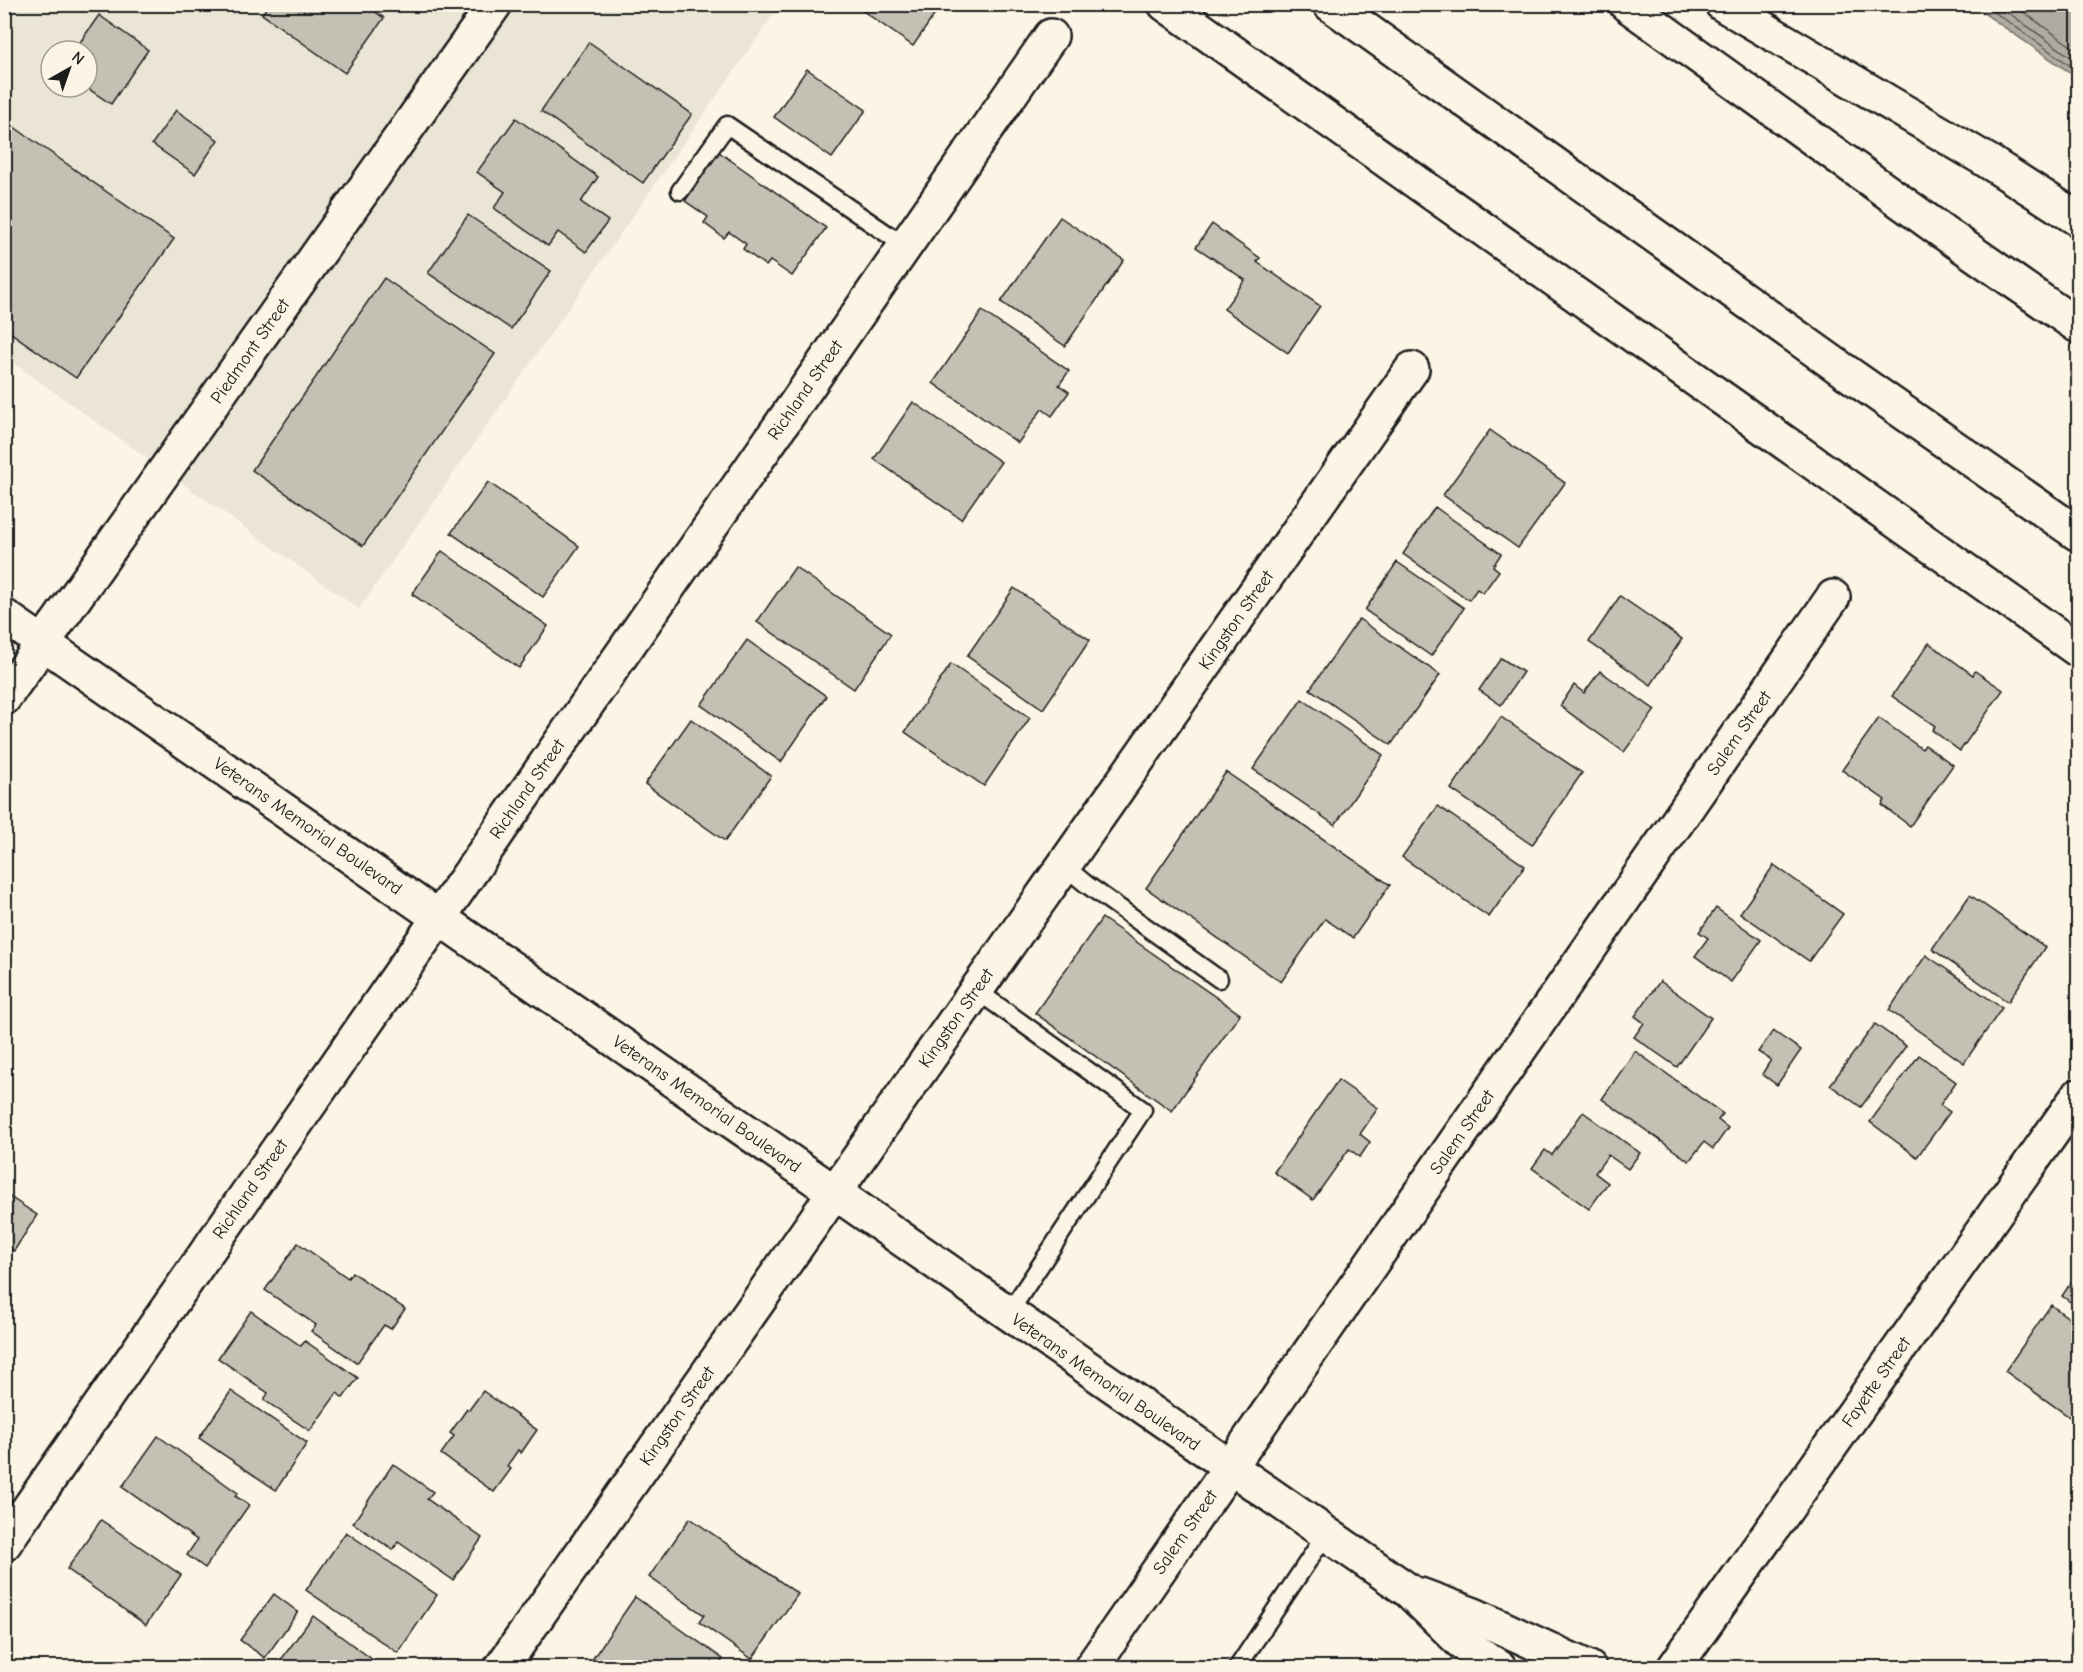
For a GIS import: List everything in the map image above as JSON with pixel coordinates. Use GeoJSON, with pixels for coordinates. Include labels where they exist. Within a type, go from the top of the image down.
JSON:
{"type":"FeatureCollection","features":[{"type":"Feature","properties":{"kind":"main road","name":"Piedmont Street"},"geometry":{"type":"LineString","coordinates":[[4,699],[495,4]]}},
{"type":"Feature","properties":{"kind":"main road"},"geometry":{"type":"LineString","coordinates":[[1165,4],[2079,650]]}},
{"type":"Feature","properties":{"kind":"main road"},"geometry":{"type":"LineString","coordinates":[[1329,4],[1843,370],[2079,534]]}},
{"type":"Feature","properties":{"kind":"main road"},"geometry":{"type":"LineString","coordinates":[[1626,4],[1943,232],[2079,326]]}},
{"type":"Feature","properties":{"kind":"main road"},"geometry":{"type":"LineString","coordinates":[[1722,4],[1986,160],[2079,219]]}},
{"type":"Feature","properties":{"kind":"main road","name":"Richland Street"},"geometry":{"type":"LineString","coordinates":[[4,1544],[1051,36]]}},
{"type":"Feature","properties":{"kind":"main road","name":"Kingston Street"},"geometry":{"type":"LineString","coordinates":[[501,1668],[1412,369]]}},
{"type":"Feature","properties":{"kind":"main road","name":"Salem Street"},"geometry":{"type":"LineString","coordinates":[[1091,1668],[1833,597]]}},
{"type":"Feature","properties":{"kind":"main road","name":"Veterans Memorial Boulevard"},"geometry":{"type":"LineString","coordinates":[[4,616],[1409,1591],[1460,1641],[1500,1668]]}},
{"type":"Feature","properties":{"kind":"main road","name":"Fayette Street"},"geometry":{"type":"LineString","coordinates":[[1674,1668],[2079,1096]]}},
{"type":"Feature","properties":{"kind":"main road","name":"Veterans Memorial Boulevard"},"geometry":{"type":"LineString","coordinates":[[1409,1591],[1474,1615],[1589,1668]]}},
{"type":"Feature","properties":{"kind":"lane"},"geometry":{"type":"LineString","coordinates":[[680,191],[727,125],[905,246]]}},
{"type":"Feature","properties":{"kind":"lane"},"geometry":{"type":"LineString","coordinates":[[1064,866],[1220,979]]}},
{"type":"Feature","properties":{"kind":"lane"},"geometry":{"type":"LineString","coordinates":[[976,990],[1143,1110],[1008,1314]]}},
{"type":"Feature","properties":{"kind":"lane"},"geometry":{"type":"LineString","coordinates":[[1237,1668],[1326,1534]]}},
{"type":"Feature","properties":{"kind":"shaded area"},"geometry":{"type":"Polygon","coordinates":[[[5,5],[780,5],[359,609],[5,357],[5,5]]]}},
{"type":"Feature","properties":{"kind":"water"},"geometry":{"type":"Polygon","coordinates":[[[1972,5],[2078,5],[2078,78],[1972,5]]]}},
{"type":"Feature","properties":{"kind":"building"},"geometry":{"type":"Polygon","coordinates":[[[269,4],[364,4],[384,18],[345,73],[262,14],[269,4]]]}},
{"type":"Feature","properties":{"kind":"building"},"geometry":{"type":"Polygon","coordinates":[[[853,4],[942,4],[913,46],[853,4]]]}},
{"type":"Feature","properties":{"kind":"building"},"geometry":{"type":"Polygon","coordinates":[[[99,15],[148,50],[111,104],[99,96],[99,39],[82,39],[99,15]]]}},
{"type":"Feature","properties":{"kind":"building"},"geometry":{"type":"Polygon","coordinates":[[[589,42],[692,114],[643,183],[541,111],[589,42]]]}},
{"type":"Feature","properties":{"kind":"building"},"geometry":{"type":"Polygon","coordinates":[[[807,69],[866,110],[832,158],[774,117],[807,69]]]}},
{"type":"Feature","properties":{"kind":"building"},"geometry":{"type":"Polygon","coordinates":[[[176,110],[218,140],[195,174],[152,144],[176,110]]]}},
{"type":"Feature","properties":{"kind":"building"},"geometry":{"type":"Polygon","coordinates":[[[516,118],[598,177],[581,202],[608,221],[586,252],[558,232],[548,246],[494,208],[505,192],[477,172],[516,118]]]}},
{"type":"Feature","properties":{"kind":"building"},"geometry":{"type":"Polygon","coordinates":[[[4,120],[174,239],[76,378],[4,328],[4,120]]]}},
{"type":"Feature","properties":{"kind":"building"},"geometry":{"type":"Polygon","coordinates":[[[719,152],[826,228],[792,276],[770,261],[766,266],[743,249],[746,244],[729,232],[724,238],[704,223],[708,217],[685,201],[719,152]]]}},
{"type":"Feature","properties":{"kind":"building"},"geometry":{"type":"Polygon","coordinates":[[[468,215],[551,271],[511,329],[428,273],[468,215]]]}},
{"type":"Feature","properties":{"kind":"building"},"geometry":{"type":"Polygon","coordinates":[[[1060,217],[1124,260],[1065,346],[1001,302],[1060,217]]]}},
{"type":"Feature","properties":{"kind":"building"},"geometry":{"type":"Polygon","coordinates":[[[1212,224],[1260,258],[1257,262],[1320,306],[1288,353],[1224,309],[1245,280],[1196,247],[1212,224]]]}},
{"type":"Feature","properties":{"kind":"building"},"geometry":{"type":"Polygon","coordinates":[[[384,278],[495,354],[363,546],[252,470],[384,278]]]}},
{"type":"Feature","properties":{"kind":"building"},"geometry":{"type":"Polygon","coordinates":[[[982,311],[1069,371],[1059,385],[1069,392],[1052,416],[1042,409],[1018,443],[933,383],[982,311]]]}},
{"type":"Feature","properties":{"kind":"building"},"geometry":{"type":"Polygon","coordinates":[[[913,402],[1001,462],[961,519],[874,459],[913,402]]]}},
{"type":"Feature","properties":{"kind":"building"},"geometry":{"type":"Polygon","coordinates":[[[1490,430],[1565,483],[1518,548],[1443,495],[1490,430]]]}},
{"type":"Feature","properties":{"kind":"building"},"geometry":{"type":"Polygon","coordinates":[[[488,482],[579,546],[543,597],[451,533],[488,482]]]}},
{"type":"Feature","properties":{"kind":"building"},"geometry":{"type":"Polygon","coordinates":[[[1435,507],[1501,554],[1493,566],[1499,571],[1483,593],[1477,589],[1469,600],[1403,554],[1435,507]]]}},
{"type":"Feature","properties":{"kind":"building"},"geometry":{"type":"Polygon","coordinates":[[[442,551],[548,626],[519,668],[412,594],[442,551]]]}},
{"type":"Feature","properties":{"kind":"building"},"geometry":{"type":"Polygon","coordinates":[[[1397,562],[1464,608],[1431,656],[1365,610],[1397,562]]]}},
{"type":"Feature","properties":{"kind":"building"},"geometry":{"type":"Polygon","coordinates":[[[795,567],[891,634],[854,689],[757,622],[795,567]]]}},
{"type":"Feature","properties":{"kind":"building"},"geometry":{"type":"Polygon","coordinates":[[[1014,588],[1090,640],[1043,709],[967,656],[1014,588]]]}},
{"type":"Feature","properties":{"kind":"building"},"geometry":{"type":"Polygon","coordinates":[[[1620,596],[1682,639],[1651,685],[1589,642],[1620,596]]]}},
{"type":"Feature","properties":{"kind":"building"},"geometry":{"type":"Polygon","coordinates":[[[1359,619],[1440,675],[1391,745],[1310,689],[1359,619]]]}},
{"type":"Feature","properties":{"kind":"building"},"geometry":{"type":"Polygon","coordinates":[[[747,640],[826,696],[781,762],[701,705],[747,640]]]}},
{"type":"Feature","properties":{"kind":"building"},"geometry":{"type":"Polygon","coordinates":[[[1929,643],[1973,675],[1975,671],[2003,690],[1960,751],[1932,730],[1935,726],[1892,696],[1929,643]]]}},
{"type":"Feature","properties":{"kind":"building"},"geometry":{"type":"Polygon","coordinates":[[[1501,658],[1523,672],[1501,705],[1479,690],[1501,658]]]}},
{"type":"Feature","properties":{"kind":"building"},"geometry":{"type":"Polygon","coordinates":[[[951,664],[1030,718],[984,786],[905,732],[951,664]]]}},
{"type":"Feature","properties":{"kind":"building"},"geometry":{"type":"Polygon","coordinates":[[[1600,671],[1655,710],[1624,752],[1560,706],[1574,685],[1584,693],[1600,671]]]}},
{"type":"Feature","properties":{"kind":"building"},"geometry":{"type":"Polygon","coordinates":[[[1302,699],[1383,755],[1335,825],[1253,769],[1302,699]]]}},
{"type":"Feature","properties":{"kind":"building"},"geometry":{"type":"Polygon","coordinates":[[[1501,717],[1582,773],[1532,845],[1451,789],[1501,717]]]}},
{"type":"Feature","properties":{"kind":"building"},"geometry":{"type":"Polygon","coordinates":[[[1879,718],[1922,749],[1925,745],[1953,765],[1910,826],[1882,805],[1885,800],[1842,770],[1879,718]]]}},
{"type":"Feature","properties":{"kind":"building"},"geometry":{"type":"Polygon","coordinates":[[[691,719],[771,776],[725,841],[645,784],[691,719]]]}},
{"type":"Feature","properties":{"kind":"building"},"geometry":{"type":"Polygon","coordinates":[[[1226,772],[1390,885],[1353,938],[1325,919],[1281,982],[1146,888],[1226,772]]]}},
{"type":"Feature","properties":{"kind":"building"},"geometry":{"type":"Polygon","coordinates":[[[1438,806],[1525,866],[1489,917],[1402,857],[1438,806]]]}},
{"type":"Feature","properties":{"kind":"building"},"geometry":{"type":"Polygon","coordinates":[[[1774,865],[1843,914],[1809,961],[1740,913],[1774,865]]]}},
{"type":"Feature","properties":{"kind":"building"},"geometry":{"type":"Polygon","coordinates":[[[1970,895],[2045,947],[2008,1002],[1932,949],[1970,895]]]}},
{"type":"Feature","properties":{"kind":"building"},"geometry":{"type":"Polygon","coordinates":[[[1716,908],[1761,940],[1731,982],[1695,956],[1708,938],[1699,932],[1716,908]]]}},
{"type":"Feature","properties":{"kind":"building"},"geometry":{"type":"Polygon","coordinates":[[[1102,918],[1240,1014],[1172,1111],[1035,1013],[1102,918]]]}},
{"type":"Feature","properties":{"kind":"building"},"geometry":{"type":"Polygon","coordinates":[[[1926,955],[2002,1008],[1964,1063],[1889,1010],[1926,955]]]}},
{"type":"Feature","properties":{"kind":"building"},"geometry":{"type":"Polygon","coordinates":[[[1660,981],[1711,1018],[1677,1067],[1634,1037],[1644,1023],[1635,1016],[1660,981]]]}},
{"type":"Feature","properties":{"kind":"building"},"geometry":{"type":"Polygon","coordinates":[[[1875,1024],[1906,1046],[1861,1107],[1830,1085],[1875,1024]]]}},
{"type":"Feature","properties":{"kind":"building"},"geometry":{"type":"Polygon","coordinates":[[[1773,1031],[1801,1050],[1777,1085],[1762,1074],[1771,1060],[1758,1052],[1773,1031]]]}},
{"type":"Feature","properties":{"kind":"building"},"geometry":{"type":"Polygon","coordinates":[[[1635,1051],[1723,1114],[1718,1120],[1728,1128],[1713,1149],[1704,1142],[1689,1161],[1602,1099],[1635,1051]]]}},
{"type":"Feature","properties":{"kind":"building"},"geometry":{"type":"Polygon","coordinates":[[[1919,1055],[1956,1082],[1940,1105],[1950,1112],[1917,1157],[1870,1122],[1919,1055]]]}},
{"type":"Feature","properties":{"kind":"building"},"geometry":{"type":"Polygon","coordinates":[[[1338,1080],[1378,1108],[1360,1134],[1370,1142],[1360,1157],[1349,1149],[1313,1200],[1274,1172],[1338,1080]]]}},
{"type":"Feature","properties":{"kind":"building"},"geometry":{"type":"Polygon","coordinates":[[[1583,1112],[1640,1153],[1628,1169],[1608,1155],[1595,1173],[1608,1183],[1589,1209],[1532,1168],[1545,1150],[1552,1155],[1583,1112]]]}},
{"type":"Feature","properties":{"kind":"building"},"geometry":{"type":"Polygon","coordinates":[[[4,1193],[37,1215],[14,1251],[4,1245],[4,1193]]]}},
{"type":"Feature","properties":{"kind":"building"},"geometry":{"type":"Polygon","coordinates":[[[298,1243],[348,1278],[352,1272],[405,1309],[391,1329],[384,1325],[357,1363],[311,1331],[316,1325],[265,1290],[298,1243]]]}},
{"type":"Feature","properties":{"kind":"building"},"geometry":{"type":"Polygon","coordinates":[[[2078,1272],[2078,1307],[2062,1296],[2078,1272]]]}},
{"type":"Feature","properties":{"kind":"building"},"geometry":{"type":"Polygon","coordinates":[[[2051,1305],[2078,1325],[2078,1423],[2005,1371],[2051,1305]]]}},
{"type":"Feature","properties":{"kind":"building"},"geometry":{"type":"Polygon","coordinates":[[[251,1311],[301,1346],[305,1341],[358,1378],[343,1398],[337,1393],[310,1431],[264,1400],[268,1393],[218,1358],[251,1311]]]}},
{"type":"Feature","properties":{"kind":"building"},"geometry":{"type":"Polygon","coordinates":[[[231,1391],[307,1443],[276,1490],[199,1438],[231,1391]]]}},
{"type":"Feature","properties":{"kind":"building"},"geometry":{"type":"Polygon","coordinates":[[[483,1391],[537,1430],[521,1453],[518,1450],[507,1466],[511,1469],[494,1492],[441,1454],[454,1436],[450,1433],[483,1391]]]}},
{"type":"Feature","properties":{"kind":"building"},"geometry":{"type":"Polygon","coordinates":[[[158,1436],[238,1493],[235,1496],[249,1505],[205,1568],[187,1555],[197,1540],[122,1487],[158,1436]]]}},
{"type":"Feature","properties":{"kind":"building"},"geometry":{"type":"Polygon","coordinates":[[[393,1464],[433,1492],[427,1499],[482,1538],[453,1580],[398,1542],[393,1550],[353,1523],[393,1464]]]}},
{"type":"Feature","properties":{"kind":"building"},"geometry":{"type":"Polygon","coordinates":[[[690,1518],[798,1594],[752,1659],[699,1622],[704,1615],[649,1577],[690,1518]]]}},
{"type":"Feature","properties":{"kind":"building"},"geometry":{"type":"Polygon","coordinates":[[[101,1520],[181,1575],[146,1625],[67,1569],[101,1520]]]}},
{"type":"Feature","properties":{"kind":"building"},"geometry":{"type":"Polygon","coordinates":[[[346,1532],[437,1595],[398,1653],[306,1590],[346,1532]]]}},
{"type":"Feature","properties":{"kind":"building"},"geometry":{"type":"Polygon","coordinates":[[[274,1594],[298,1612],[265,1658],[240,1640],[274,1594]]]}},
{"type":"Feature","properties":{"kind":"building"},"geometry":{"type":"Polygon","coordinates":[[[635,1597],[723,1659],[718,1668],[599,1668],[591,1661],[635,1597]]]}},
{"type":"Feature","properties":{"kind":"building"},"geometry":{"type":"Polygon","coordinates":[[[313,1616],[384,1668],[275,1668],[313,1616]]]}}]}
